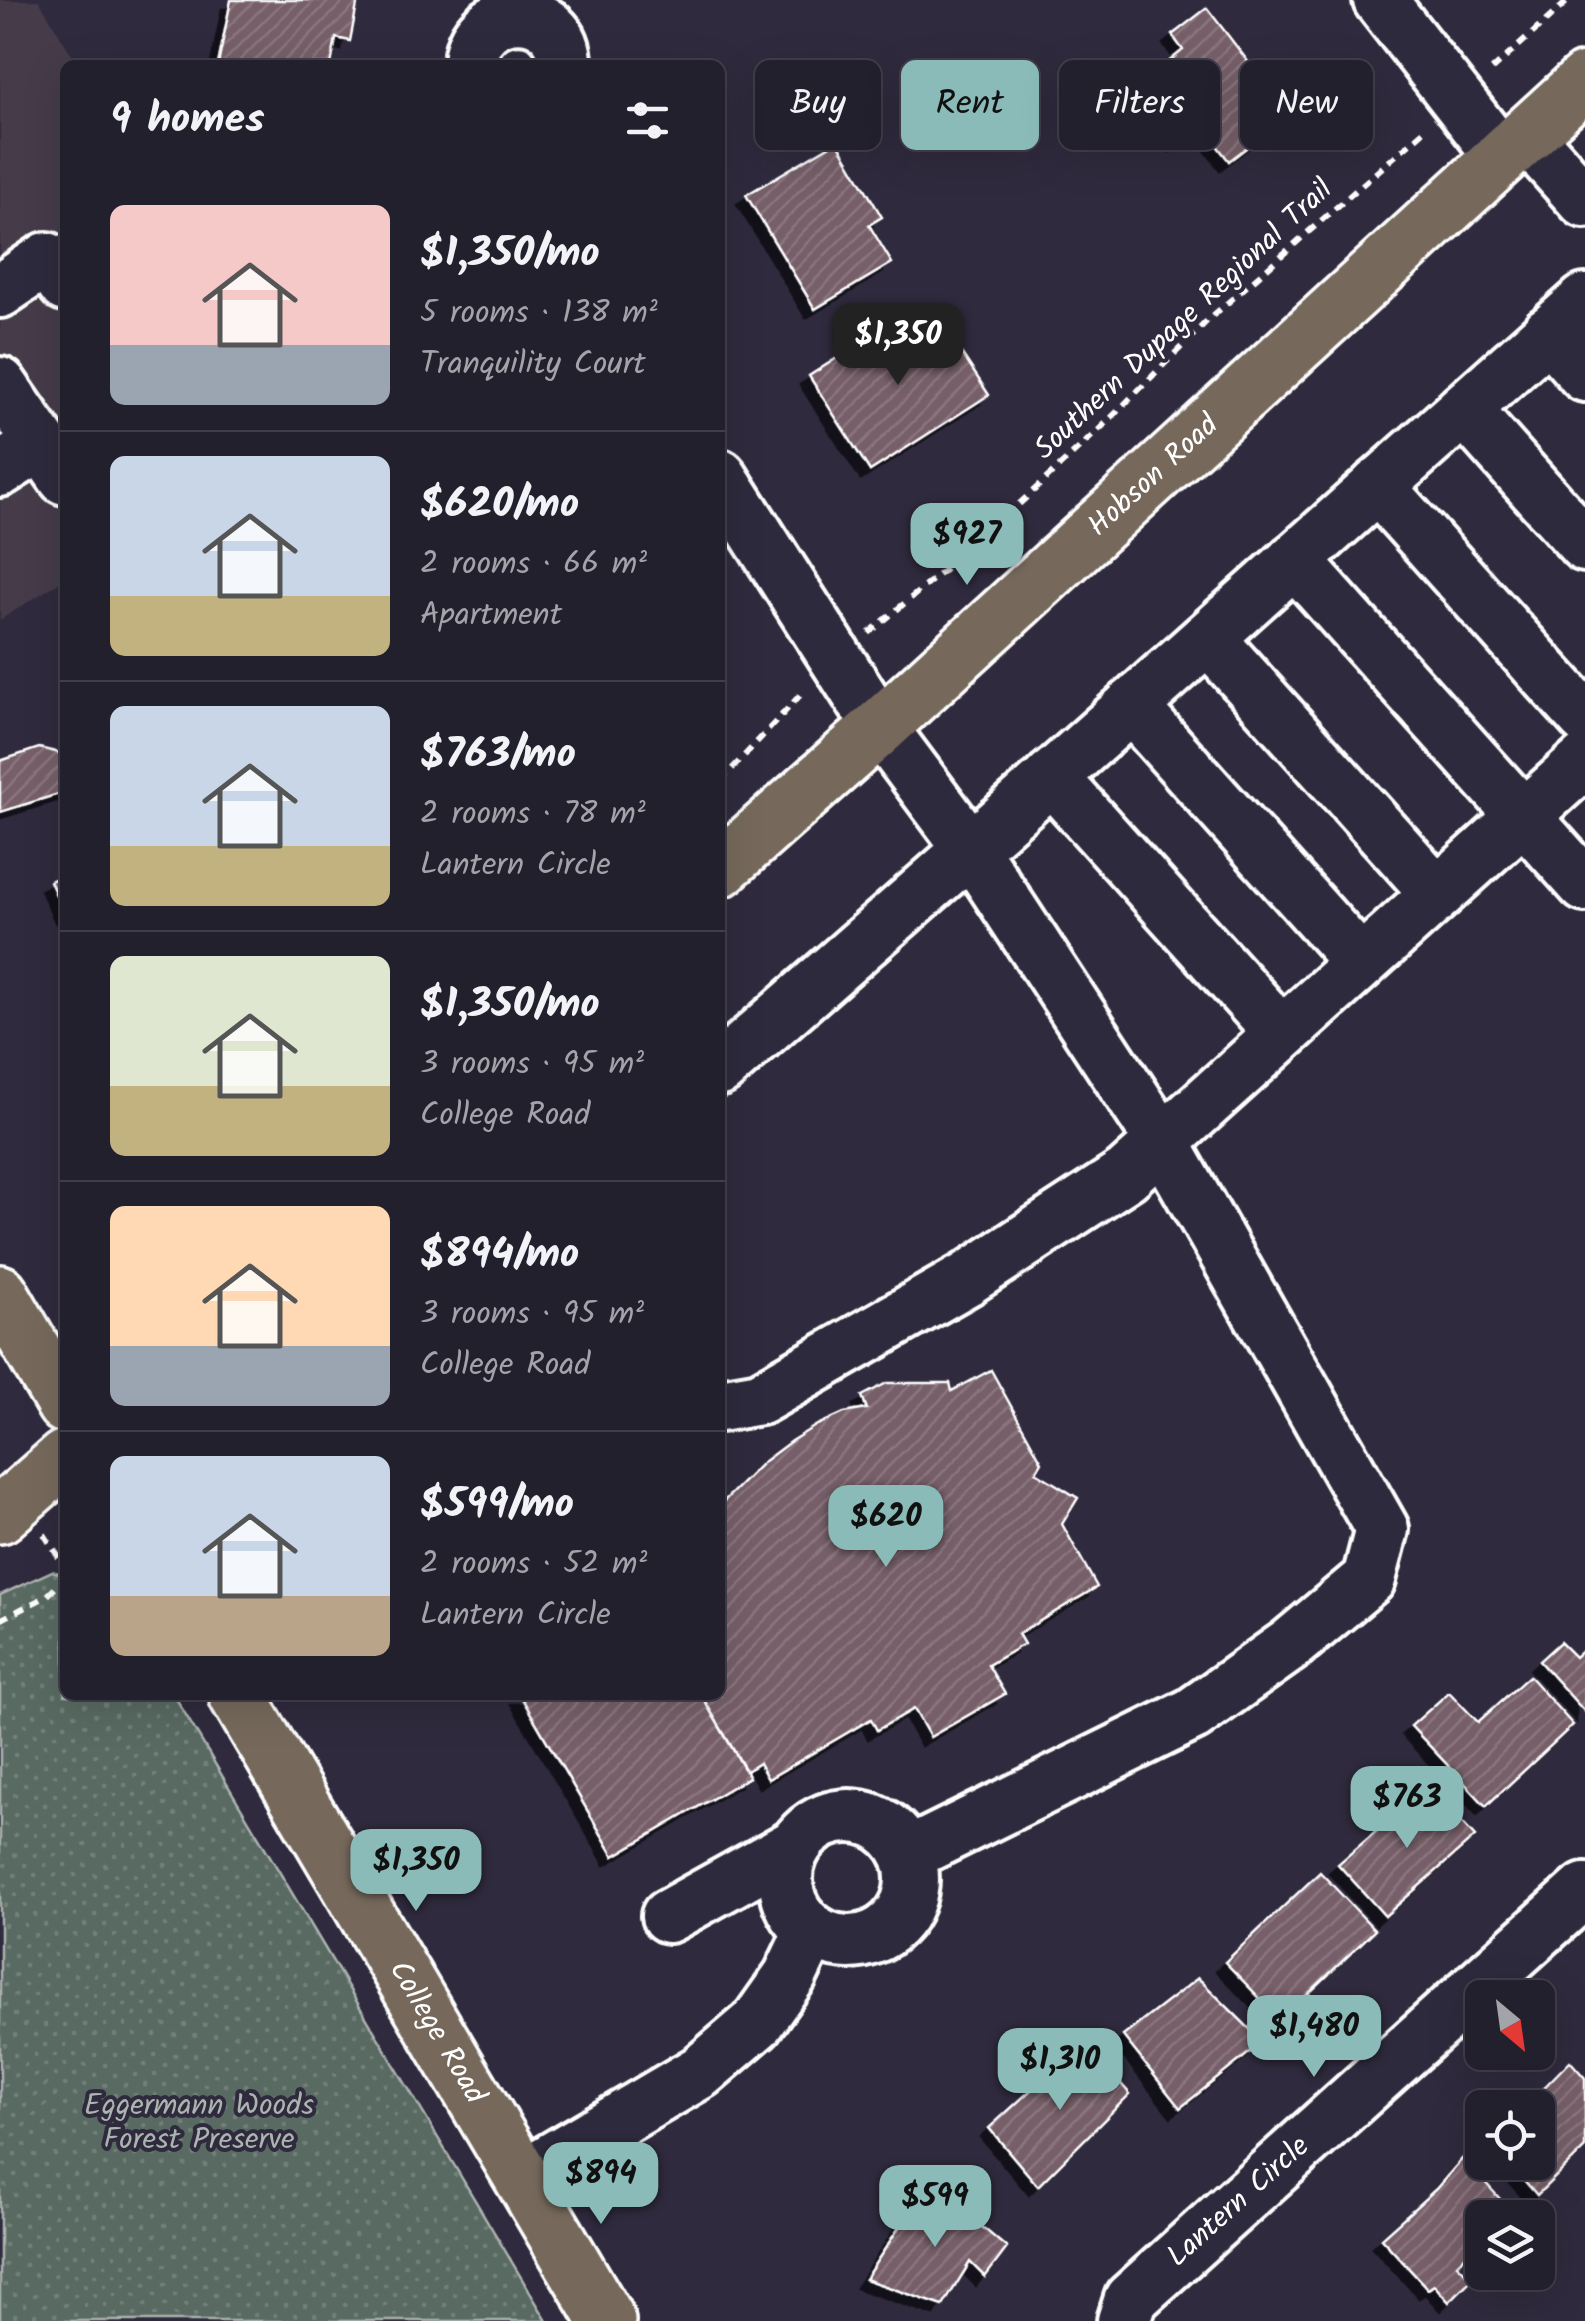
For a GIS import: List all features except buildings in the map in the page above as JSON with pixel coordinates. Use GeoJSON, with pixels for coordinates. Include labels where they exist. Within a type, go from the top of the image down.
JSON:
{"type":"FeatureCollection","features":[{"type":"Feature","properties":{"kind":"main road","name":"Hobson Road"},"geometry":{"type":"LineString","coordinates":[[725,865],[1585,81]]}},
{"type":"Feature","properties":{"kind":"main road"},"geometry":{"type":"LineString","coordinates":[[0,1293],[60,1397]]}},
{"type":"Feature","properties":{"kind":"main road"},"geometry":{"type":"LineString","coordinates":[[0,1515],[60,1462]]}},
{"type":"Feature","properties":{"kind":"main road","name":"College Road"},"geometry":{"type":"LineString","coordinates":[[240,1700],[607,2321]]}},
{"type":"Feature","properties":{"kind":"street"},"geometry":{"type":"LineString","coordinates":[[1380,0],[1514,146],[1585,200]]}},
{"type":"Feature","properties":{"kind":"street"},"geometry":{"type":"LineString","coordinates":[[471,60],[472,46],[480,32],[508,14],[524,14],[552,27],[560,40],[564,60]]}},
{"type":"Feature","properties":{"kind":"street"},"geometry":{"type":"LineString","coordinates":[[0,291],[47,259],[60,278]]}},
{"type":"Feature","properties":{"kind":"street"},"geometry":{"type":"LineString","coordinates":[[725,1065],[1567,317],[1585,374]]}},
{"type":"Feature","properties":{"kind":"street"},"geometry":{"type":"LineString","coordinates":[[0,384],[35,464]]}},
{"type":"Feature","properties":{"kind":"street"},"geometry":{"type":"LineString","coordinates":[[1464,410],[1585,545]]}},
{"type":"Feature","properties":{"kind":"street"},"geometry":{"type":"LineString","coordinates":[[725,484],[880,727],[972,849],[1162,1141],[1382,1529],[1369,1579],[1290,1644],[1193,1714],[908,1854]]}},
{"type":"Feature","properties":{"kind":"street"},"geometry":{"type":"LineString","coordinates":[[1377,486],[1585,718]]}},
{"type":"Feature","properties":{"kind":"street"},"geometry":{"type":"LineString","coordinates":[[1294,560],[1585,885]]}},
{"type":"Feature","properties":{"kind":"street"},"geometry":{"type":"LineString","coordinates":[[1208,638],[1437,893]]}},
{"type":"Feature","properties":{"kind":"street"},"geometry":{"type":"LineString","coordinates":[[1131,706],[1360,962]]}},
{"type":"Feature","properties":{"kind":"street"},"geometry":{"type":"LineString","coordinates":[[725,1404],[760,1398],[967,1278],[1126,1175],[1585,761]]}},
{"type":"Feature","properties":{"kind":"street"},"geometry":{"type":"LineString","coordinates":[[1052,777],[1281,1033]]}},
{"type":"Feature","properties":{"kind":"street"},"geometry":{"type":"LineString","coordinates":[[668,1916],[794,1846],[810,1829],[830,1818],[854,1815],[876,1821],[896,1834],[908,1854],[912,1886],[901,1917],[875,1937],[842,1942],[812,1930],[796,1914],[786,1892],[786,1869],[794,1846]]}},
{"type":"Feature","properties":{"kind":"street","name":"Lantern Circle"},"geometry":{"type":"LineString","coordinates":[[1124,2321],[1131,2299],[1585,1890]]}},
{"type":"Feature","properties":{"kind":"street"},"geometry":{"type":"LineString","coordinates":[[522,2176],[700,2072],[756,2024],[790,1976],[812,1930]]}},
{"type":"Feature","properties":{"kind":"path"},"geometry":{"type":"LineString","coordinates":[[1499,64],[1569,0]]}},
{"type":"Feature","properties":{"kind":"path","name":"Southern Dupage Regional Trail"},"geometry":{"type":"LineString","coordinates":[[874,629],[985,536],[1106,423],[1208,320],[1434,122]]}},
{"type":"Feature","properties":{"kind":"path"},"geometry":{"type":"LineString","coordinates":[[725,777],[809,686]]}},
{"type":"Feature","properties":{"kind":"path"},"geometry":{"type":"LineString","coordinates":[[0,1620],[47,1596],[60,1583]]}},
{"type":"Feature","properties":{"kind":"shaded area"},"geometry":{"type":"Polygon","coordinates":[[[0,0],[39,0],[75,60],[60,60],[60,582],[0,620],[0,0]]]}},
{"type":"Feature","properties":{"kind":"green space","name":"Eggermann Woods Forest Preserve"},"geometry":{"type":"Polygon","coordinates":[[[52,1571],[60,1573],[60,1700],[177,1700],[547,2321],[0,2321],[0,1595],[52,1571]]]}}]}
